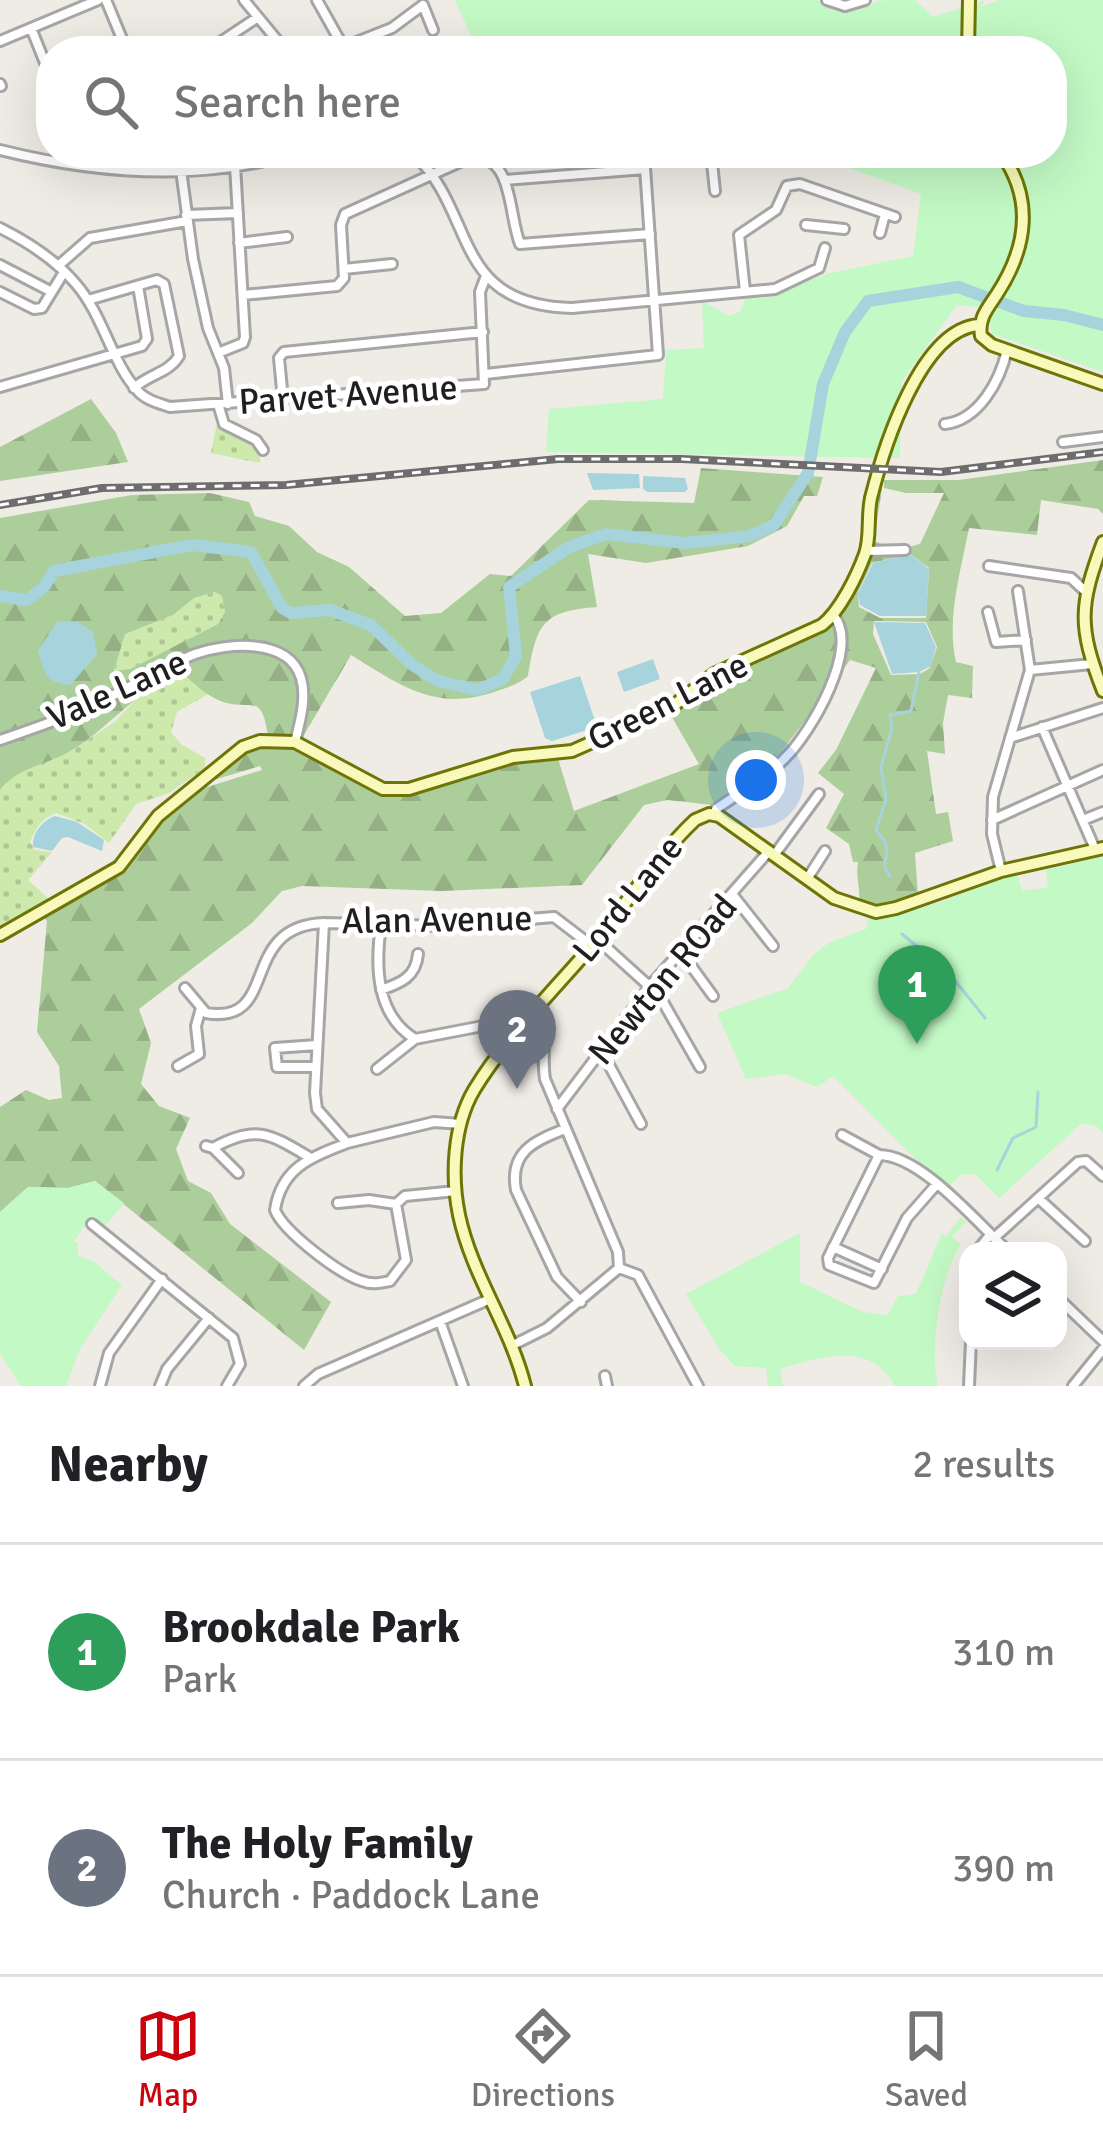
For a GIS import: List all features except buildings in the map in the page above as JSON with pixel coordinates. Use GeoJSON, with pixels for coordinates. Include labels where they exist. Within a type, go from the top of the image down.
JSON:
{"type":"FeatureCollection","features":[{"type":"Feature","properties":{"kind":"street"},"geometry":{"type":"LineString","coordinates":[[0,41],[102,0],[120,36]]}},
{"type":"Feature","properties":{"kind":"street"},"geometry":{"type":"LineString","coordinates":[[244,0],[274,36]]}},
{"type":"Feature","properties":{"kind":"street"},"geometry":{"type":"LineString","coordinates":[[317,0],[338,36]]}},
{"type":"Feature","properties":{"kind":"street"},"geometry":{"type":"LineString","coordinates":[[827,0],[845,6],[865,0]]}},
{"type":"Feature","properties":{"kind":"street"},"geometry":{"type":"LineString","coordinates":[[968,36],[969,0]]}},
{"type":"Feature","properties":{"kind":"street"},"geometry":{"type":"LineString","coordinates":[[374,36],[423,5],[433,30]]}},
{"type":"Feature","properties":{"kind":"street"},"geometry":{"type":"LineString","coordinates":[[230,36],[258,17]]}},
{"type":"Feature","properties":{"kind":"street"},"geometry":{"type":"LineString","coordinates":[[31,28],[36,40]]}},
{"type":"Feature","properties":{"kind":"street"},"geometry":{"type":"LineString","coordinates":[[0,150],[36,159]]}},
{"type":"Feature","properties":{"kind":"street"},"geometry":{"type":"LineString","coordinates":[[115,168],[213,168]]}},
{"type":"Feature","properties":{"kind":"street"},"geometry":{"type":"LineString","coordinates":[[218,353],[243,343],[235,168]]}},
{"type":"Feature","properties":{"kind":"street"},"geometry":{"type":"LineString","coordinates":[[428,168],[442,184],[463,242],[486,276],[510,292],[558,307],[775,289],[819,268],[826,248]]}},
{"type":"Feature","properties":{"kind":"street"},"geometry":{"type":"LineString","coordinates":[[243,296],[334,287],[343,281],[340,225],[345,214],[446,168]]}},
{"type":"Feature","properties":{"kind":"street"},"geometry":{"type":"LineString","coordinates":[[500,168],[520,244],[650,234]]}},
{"type":"Feature","properties":{"kind":"street"},"geometry":{"type":"LineString","coordinates":[[713,168],[716,191]]}},
{"type":"Feature","properties":{"kind":"street"},"geometry":{"type":"LineString","coordinates":[[1009,168],[1024,214],[1023,243],[980,326],[986,341],[1103,384]]}},
{"type":"Feature","properties":{"kind":"street"},"geometry":{"type":"LineString","coordinates":[[486,276],[480,292],[486,374],[656,357],[645,169],[504,180]]}},
{"type":"Feature","properties":{"kind":"street"},"geometry":{"type":"LineString","coordinates":[[181,170],[208,328],[224,368],[224,424],[256,440],[263,451]]}},
{"type":"Feature","properties":{"kind":"street"},"geometry":{"type":"LineString","coordinates":[[745,291],[740,235],[776,210],[788,186],[800,184],[890,216],[880,233]]}},
{"type":"Feature","properties":{"kind":"street"},"geometry":{"type":"LineString","coordinates":[[0,292],[34,309],[42,308],[61,269],[90,238],[238,212]]}},
{"type":"Feature","properties":{"kind":"street"},"geometry":{"type":"LineString","coordinates":[[806,225],[844,229]]}},
{"type":"Feature","properties":{"kind":"street"},"geometry":{"type":"LineString","coordinates":[[0,228],[26,241],[61,269],[88,300],[134,388],[143,379],[172,369],[179,356],[164,284],[157,280],[88,300]]}},
{"type":"Feature","properties":{"kind":"street"},"geometry":{"type":"LineString","coordinates":[[239,242],[287,238]]}},
{"type":"Feature","properties":{"kind":"street"},"geometry":{"type":"LineString","coordinates":[[344,269],[392,264]]}},
{"type":"Feature","properties":{"kind":"street"},"geometry":{"type":"LineString","coordinates":[[1,270],[50,291]]}},
{"type":"Feature","properties":{"kind":"street"},"geometry":{"type":"LineString","coordinates":[[0,387],[142,346],[147,339],[137,286]]}},
{"type":"Feature","properties":{"kind":"street"},"geometry":{"type":"LineString","coordinates":[[980,326],[949,337],[921,369],[882,455],[870,503],[866,551],[833,615],[840,628],[839,662],[812,727],[782,762],[715,814],[844,904],[876,911],[896,908],[1001,871],[1099,849],[1042,727]]}},
{"type":"Feature","properties":{"kind":"street"},"geometry":{"type":"LineString","coordinates":[[283,400],[279,358],[284,352],[483,332]]}},
{"type":"Feature","properties":{"kind":"street"},"geometry":{"type":"LineString","coordinates":[[946,424],[969,416],[999,376],[1006,350]]}},
{"type":"Feature","properties":{"kind":"street","name":"Parvet Avenue"},"geometry":{"type":"LineString","coordinates":[[134,388],[147,399],[170,407],[478,386],[486,382],[486,374]]}},
{"type":"Feature","properties":{"kind":"street"},"geometry":{"type":"LineString","coordinates":[[1063,442],[1103,436]]}},
{"type":"Feature","properties":{"kind":"street"},"geometry":{"type":"LineString","coordinates":[[1103,542],[1084,591],[1082,613],[1103,692]]}},
{"type":"Feature","properties":{"kind":"street"},"geometry":{"type":"LineString","coordinates":[[866,551],[905,550]]}},
{"type":"Feature","properties":{"kind":"street"},"geometry":{"type":"LineString","coordinates":[[989,566],[1072,578],[1084,591]]}},
{"type":"Feature","properties":{"kind":"street"},"geometry":{"type":"LineString","coordinates":[[1001,871],[993,797],[1030,670],[1018,591]]}},
{"type":"Feature","properties":{"kind":"street"},"geometry":{"type":"LineString","coordinates":[[988,612],[996,642],[1026,640]]}},
{"type":"Feature","properties":{"kind":"street","name":"Green Lane"},"geometry":{"type":"LineString","coordinates":[[295,742],[391,791],[441,782],[513,758],[572,751],[673,706],[714,674],[822,625],[833,615]]}},
{"type":"Feature","properties":{"kind":"street","name":"Vale Lane"},"geometry":{"type":"LineString","coordinates":[[0,740],[92,706],[193,655],[259,646],[291,660],[302,677],[295,742]]}},
{"type":"Feature","properties":{"kind":"street"},"geometry":{"type":"LineString","coordinates":[[1030,670],[1092,664]]}},
{"type":"Feature","properties":{"kind":"street"},"geometry":{"type":"LineString","coordinates":[[1009,739],[1103,708]]}},
{"type":"Feature","properties":{"kind":"street"},"geometry":{"type":"LineString","coordinates":[[0,935],[119,867],[158,816],[203,782],[229,754],[260,741],[295,742]]}},
{"type":"Feature","properties":{"kind":"street"},"geometry":{"type":"LineString","coordinates":[[992,820],[1103,770]]}},
{"type":"Feature","properties":{"kind":"street","name":"Newton ROad"},"geometry":{"type":"LineString","coordinates":[[557,1109],[651,985],[819,794]]}},
{"type":"Feature","properties":{"kind":"street"},"geometry":{"type":"LineString","coordinates":[[1083,820],[1103,812]]}},
{"type":"Feature","properties":{"kind":"street","name":"Lord Lane"},"geometry":{"type":"LineString","coordinates":[[525,1386],[514,1345],[473,1264],[456,1191],[461,1124],[473,1091],[517,1034],[688,826],[703,814],[715,814]]}},
{"type":"Feature","properties":{"kind":"street"},"geometry":{"type":"LineString","coordinates":[[807,879],[826,851]]}},
{"type":"Feature","properties":{"kind":"street"},"geometry":{"type":"LineString","coordinates":[[732,894],[773,946]]}},
{"type":"Feature","properties":{"kind":"street","name":"Alan Avenue"},"geometry":{"type":"LineString","coordinates":[[347,1143],[317,1109],[324,923],[442,926],[554,917],[651,985],[700,1066]]}},
{"type":"Feature","properties":{"kind":"street"},"geometry":{"type":"LineString","coordinates":[[185,988],[201,1008],[223,1016],[245,1008],[266,955],[282,936],[311,923],[324,923]]}},
{"type":"Feature","properties":{"kind":"street"},"geometry":{"type":"LineString","coordinates":[[381,925],[381,990],[387,1013],[415,1039]]}},
{"type":"Feature","properties":{"kind":"street"},"geometry":{"type":"LineString","coordinates":[[681,952],[713,997]]}},
{"type":"Feature","properties":{"kind":"street"},"geometry":{"type":"LineString","coordinates":[[381,990],[403,982],[417,967],[418,954]]}},
{"type":"Feature","properties":{"kind":"street"},"geometry":{"type":"LineString","coordinates":[[540,1006],[545,1079],[618,1252],[619,1268]]}},
{"type":"Feature","properties":{"kind":"street"},"geometry":{"type":"LineString","coordinates":[[178,1066],[199,1054],[196,1026],[201,1008]]}},
{"type":"Feature","properties":{"kind":"street"},"geometry":{"type":"LineString","coordinates":[[377,1070],[415,1039],[488,1025],[542,1042]]}},
{"type":"Feature","properties":{"kind":"street"},"geometry":{"type":"LineString","coordinates":[[315,1067],[277,1067],[275,1048],[317,1045]]}},
{"type":"Feature","properties":{"kind":"street"},"geometry":{"type":"LineString","coordinates":[[602,1052],[641,1124]]}},
{"type":"Feature","properties":{"kind":"street"},"geometry":{"type":"LineString","coordinates":[[396,1204],[406,1260],[400,1272],[377,1284],[352,1276],[274,1210],[282,1180],[309,1157],[434,1122],[461,1124]]}},
{"type":"Feature","properties":{"kind":"street"},"geometry":{"type":"LineString","coordinates":[[565,1129],[536,1140],[521,1152],[513,1177],[556,1277],[581,1302]]}},
{"type":"Feature","properties":{"kind":"street"},"geometry":{"type":"LineString","coordinates":[[238,1173],[209,1147],[242,1134],[265,1134],[309,1157]]}},
{"type":"Feature","properties":{"kind":"street"},"geometry":{"type":"LineString","coordinates":[[842,1135],[879,1155],[919,1168],[998,1242]]}},
{"type":"Feature","properties":{"kind":"street"},"geometry":{"type":"LineString","coordinates":[[879,1155],[833,1246],[829,1265],[869,1284],[877,1281],[907,1218],[936,1184]]}},
{"type":"Feature","properties":{"kind":"street"},"geometry":{"type":"LineString","coordinates":[[987,1242],[1078,1162],[1085,1161],[1103,1176]]}},
{"type":"Feature","properties":{"kind":"street"},"geometry":{"type":"LineString","coordinates":[[396,1204],[405,1196],[456,1191]]}},
{"type":"Feature","properties":{"kind":"street"},"geometry":{"type":"LineString","coordinates":[[1038,1198],[1084,1241]]}},
{"type":"Feature","properties":{"kind":"street"},"geometry":{"type":"LineString","coordinates":[[338,1203],[396,1204]]}},
{"type":"Feature","properties":{"kind":"street"},"geometry":{"type":"LineString","coordinates":[[92,1224],[233,1338],[240,1364],[227,1386]]}},
{"type":"Feature","properties":{"kind":"street"},"geometry":{"type":"LineString","coordinates":[[833,1246],[882,1269]]}},
{"type":"Feature","properties":{"kind":"street"},"geometry":{"type":"LineString","coordinates":[[514,1345],[538,1334],[619,1268]]}},
{"type":"Feature","properties":{"kind":"street"},"geometry":{"type":"LineString","coordinates":[[619,1268],[638,1275],[698,1386]]}},
{"type":"Feature","properties":{"kind":"street"},"geometry":{"type":"LineString","coordinates":[[100,1386],[110,1353],[162,1279]]}},
{"type":"Feature","properties":{"kind":"street"},"geometry":{"type":"LineString","coordinates":[[304,1386],[318,1375],[491,1298]]}},
{"type":"Feature","properties":{"kind":"street"},"geometry":{"type":"LineString","coordinates":[[1067,1307],[1103,1345],[1073,1386]]}},
{"type":"Feature","properties":{"kind":"street"},"geometry":{"type":"LineString","coordinates":[[160,1386],[167,1370],[209,1318]]}},
{"type":"Feature","properties":{"kind":"street"},"geometry":{"type":"LineString","coordinates":[[440,1321],[460,1385]]}},
{"type":"Feature","properties":{"kind":"street"},"geometry":{"type":"LineString","coordinates":[[970,1386],[971,1350]]}},
{"type":"Feature","properties":{"kind":"green space"},"geometry":{"type":"Polygon","coordinates":[[[455,0],[818,0],[844,12],[884,0],[915,0],[933,17],[986,0],[980,7],[999,0],[1103,0],[1103,372],[992,334],[987,308],[957,305],[902,381],[900,458],[546,452],[549,409],[663,399],[666,350],[704,348],[702,301],[729,316],[740,312],[745,299],[770,297],[826,274],[913,256],[921,194],[849,168],[1067,168],[1067,36],[471,36],[455,0]]]}},
{"type":"Feature","properties":{"kind":"green space"},"geometry":{"type":"Polygon","coordinates":[[[91,399],[116,433],[128,462],[0,481],[0,447],[91,399]]]}},
{"type":"Feature","properties":{"kind":"green space"},"geometry":{"type":"Polygon","coordinates":[[[217,423],[252,442],[260,463],[211,453],[217,423]]]}},
{"type":"Feature","properties":{"kind":"green space"},"geometry":{"type":"Polygon","coordinates":[[[1103,460],[1103,514],[1098,509],[1041,500],[1037,535],[969,528],[956,595],[953,646],[956,662],[973,666],[972,698],[948,695],[945,754],[927,751],[936,814],[948,812],[953,841],[915,853],[918,896],[880,908],[858,907],[858,862],[853,862],[849,844],[826,828],[844,794],[818,773],[836,750],[876,668],[850,660],[779,755],[713,805],[667,800],[644,805],[582,885],[442,891],[302,886],[282,891],[252,923],[139,1009],[151,1043],[141,1084],[159,1106],[190,1118],[176,1149],[188,1181],[211,1193],[230,1224],[331,1302],[304,1350],[95,1181],[68,1188],[28,1187],[0,1212],[0,1107],[26,1090],[49,1100],[62,1098],[59,1066],[37,1032],[47,921],[41,915],[129,865],[158,820],[204,788],[262,770],[260,766],[210,781],[238,756],[256,746],[288,744],[320,756],[378,792],[396,795],[432,790],[501,764],[557,755],[574,811],[699,764],[669,712],[716,678],[803,642],[833,622],[870,538],[878,482],[883,482],[874,541],[897,550],[920,544],[944,493],[906,493],[884,488],[884,480],[959,480],[1103,460]],[[910,554],[872,563],[858,592],[859,607],[880,618],[926,618],[929,568],[910,554]],[[874,621],[873,634],[891,675],[920,674],[930,668],[937,647],[926,622],[874,621]]]}},
{"type":"Feature","properties":{"kind":"green space"},"geometry":{"type":"Polygon","coordinates":[[[701,468],[823,477],[817,496],[804,496],[787,526],[748,546],[646,563],[588,554],[597,607],[553,617],[539,632],[528,676],[499,690],[473,697],[436,697],[402,685],[351,655],[301,740],[306,691],[299,664],[270,646],[224,643],[180,656],[84,703],[0,736],[0,518],[132,495],[210,493],[249,502],[255,516],[289,526],[317,552],[349,567],[405,616],[441,613],[490,574],[511,576],[589,500],[694,503],[701,468]],[[215,592],[125,634],[114,671],[130,669],[218,624],[225,612],[222,596],[215,592]],[[48,639],[38,651],[70,685],[97,654],[48,639]]]}},
{"type":"Feature","properties":{"kind":"green space"},"geometry":{"type":"Polygon","coordinates":[[[215,592],[222,596],[225,612],[218,624],[130,669],[114,672],[125,634],[215,592]]]}},
{"type":"Feature","properties":{"kind":"green space"},"geometry":{"type":"Polygon","coordinates":[[[237,649],[273,657],[294,673],[300,699],[291,736],[268,736],[258,707],[218,700],[184,675],[176,677],[176,666],[198,656],[237,649]]]}},
{"type":"Feature","properties":{"kind":"green space"},"geometry":{"type":"Polygon","coordinates":[[[169,670],[170,680],[143,694],[81,744],[22,772],[0,790],[0,745],[95,709],[169,670]]]}},
{"type":"Feature","properties":{"kind":"green space"},"geometry":{"type":"Polygon","coordinates":[[[184,675],[208,694],[177,712],[171,732],[182,745],[205,758],[205,768],[169,793],[136,804],[109,843],[85,824],[56,813],[46,818],[30,842],[35,850],[52,852],[28,880],[50,900],[0,932],[0,790],[9,778],[73,750],[116,721],[145,689],[184,675]]]}},
{"type":"Feature","properties":{"kind":"green space"},"geometry":{"type":"Polygon","coordinates":[[[1103,856],[1103,1134],[1098,1127],[1082,1123],[999,1198],[975,1174],[960,1175],[946,1190],[833,1076],[817,1087],[785,1074],[746,1079],[717,1013],[788,988],[815,953],[868,928],[866,919],[924,907],[1017,873],[1022,891],[1048,887],[1046,870],[1103,856]]]}},
{"type":"Feature","properties":{"kind":"green space"},"geometry":{"type":"Polygon","coordinates":[[[95,1181],[124,1203],[105,1226],[91,1216],[74,1241],[78,1256],[93,1261],[122,1285],[80,1349],[66,1386],[21,1386],[0,1354],[0,1212],[28,1187],[68,1188],[95,1181]]]}},
{"type":"Feature","properties":{"kind":"green space"},"geometry":{"type":"Polygon","coordinates":[[[961,1217],[966,1222],[952,1237],[959,1249],[938,1313],[938,1386],[895,1386],[872,1362],[843,1356],[780,1369],[783,1386],[768,1386],[766,1368],[735,1366],[720,1350],[686,1294],[800,1233],[800,1282],[863,1312],[888,1315],[898,1296],[916,1294],[942,1233],[946,1236],[961,1217]]]}},
{"type":"Feature","properties":{"kind":"water"},"geometry":{"type":"Polygon","coordinates":[[[587,473],[639,474],[640,488],[593,490],[587,473]]]}},
{"type":"Feature","properties":{"kind":"water"},"geometry":{"type":"Polygon","coordinates":[[[643,476],[685,478],[688,489],[648,492],[643,489],[643,476]]]}},
{"type":"Feature","properties":{"kind":"water"},"geometry":{"type":"Polygon","coordinates":[[[910,554],[929,569],[926,616],[880,616],[860,605],[858,593],[873,563],[910,554]]]}},
{"type":"Feature","properties":{"kind":"water"},"geometry":{"type":"Polygon","coordinates":[[[58,621],[78,622],[93,632],[97,654],[70,685],[47,675],[38,650],[58,621]]]}},
{"type":"Feature","properties":{"kind":"water"},"geometry":{"type":"Polygon","coordinates":[[[874,622],[925,623],[936,647],[931,666],[892,674],[874,622]]]}},
{"type":"Feature","properties":{"kind":"water"},"geometry":{"type":"Polygon","coordinates":[[[653,659],[660,679],[624,692],[617,672],[653,659]]]}},
{"type":"Feature","properties":{"kind":"water"},"geometry":{"type":"Polygon","coordinates":[[[580,676],[597,727],[552,741],[545,738],[530,692],[580,676]]]}},
{"type":"Feature","properties":{"kind":"water"},"geometry":{"type":"Polygon","coordinates":[[[55,816],[77,822],[104,840],[102,851],[68,837],[52,851],[33,847],[39,828],[55,816]]]}},
{"type":"Feature","properties":{"kind":"waterway"},"geometry":{"type":"LineString","coordinates":[[0,596],[27,600],[54,571],[192,545],[251,552],[282,608],[291,613],[330,610],[371,625],[411,664],[438,681],[477,690],[503,679],[516,656],[509,587],[569,547],[606,534],[685,543],[750,536],[774,525],[808,473],[823,384],[845,332],[868,301],[958,287],[1024,311],[1103,325]]}},
{"type":"Feature","properties":{"kind":"waterway"},"geometry":{"type":"LineString","coordinates":[[890,876],[884,866],[887,847],[876,830],[886,799],[881,767],[892,728],[890,715],[911,711],[919,672]]}},
{"type":"Feature","properties":{"kind":"waterway"},"geometry":{"type":"LineString","coordinates":[[902,934],[936,957],[985,1018]]}},
{"type":"Feature","properties":{"kind":"waterway"},"geometry":{"type":"LineString","coordinates":[[997,1170],[1013,1138],[1036,1127],[1038,1092]]}},
{"type":"Feature","properties":{"kind":"railway"},"geometry":{"type":"LineString","coordinates":[[0,505],[102,488],[286,485],[558,459],[682,459],[941,472],[1103,452]]}},
{"type":"Feature","properties":{"kind":"place","name":"Brookdale Park"},"geometry":{"type":"Point","coordinates":[917,1044]}},
{"type":"Feature","properties":{"kind":"place","name":"The Holy Family"},"geometry":{"type":"Point","coordinates":[517,1089]}}]}
